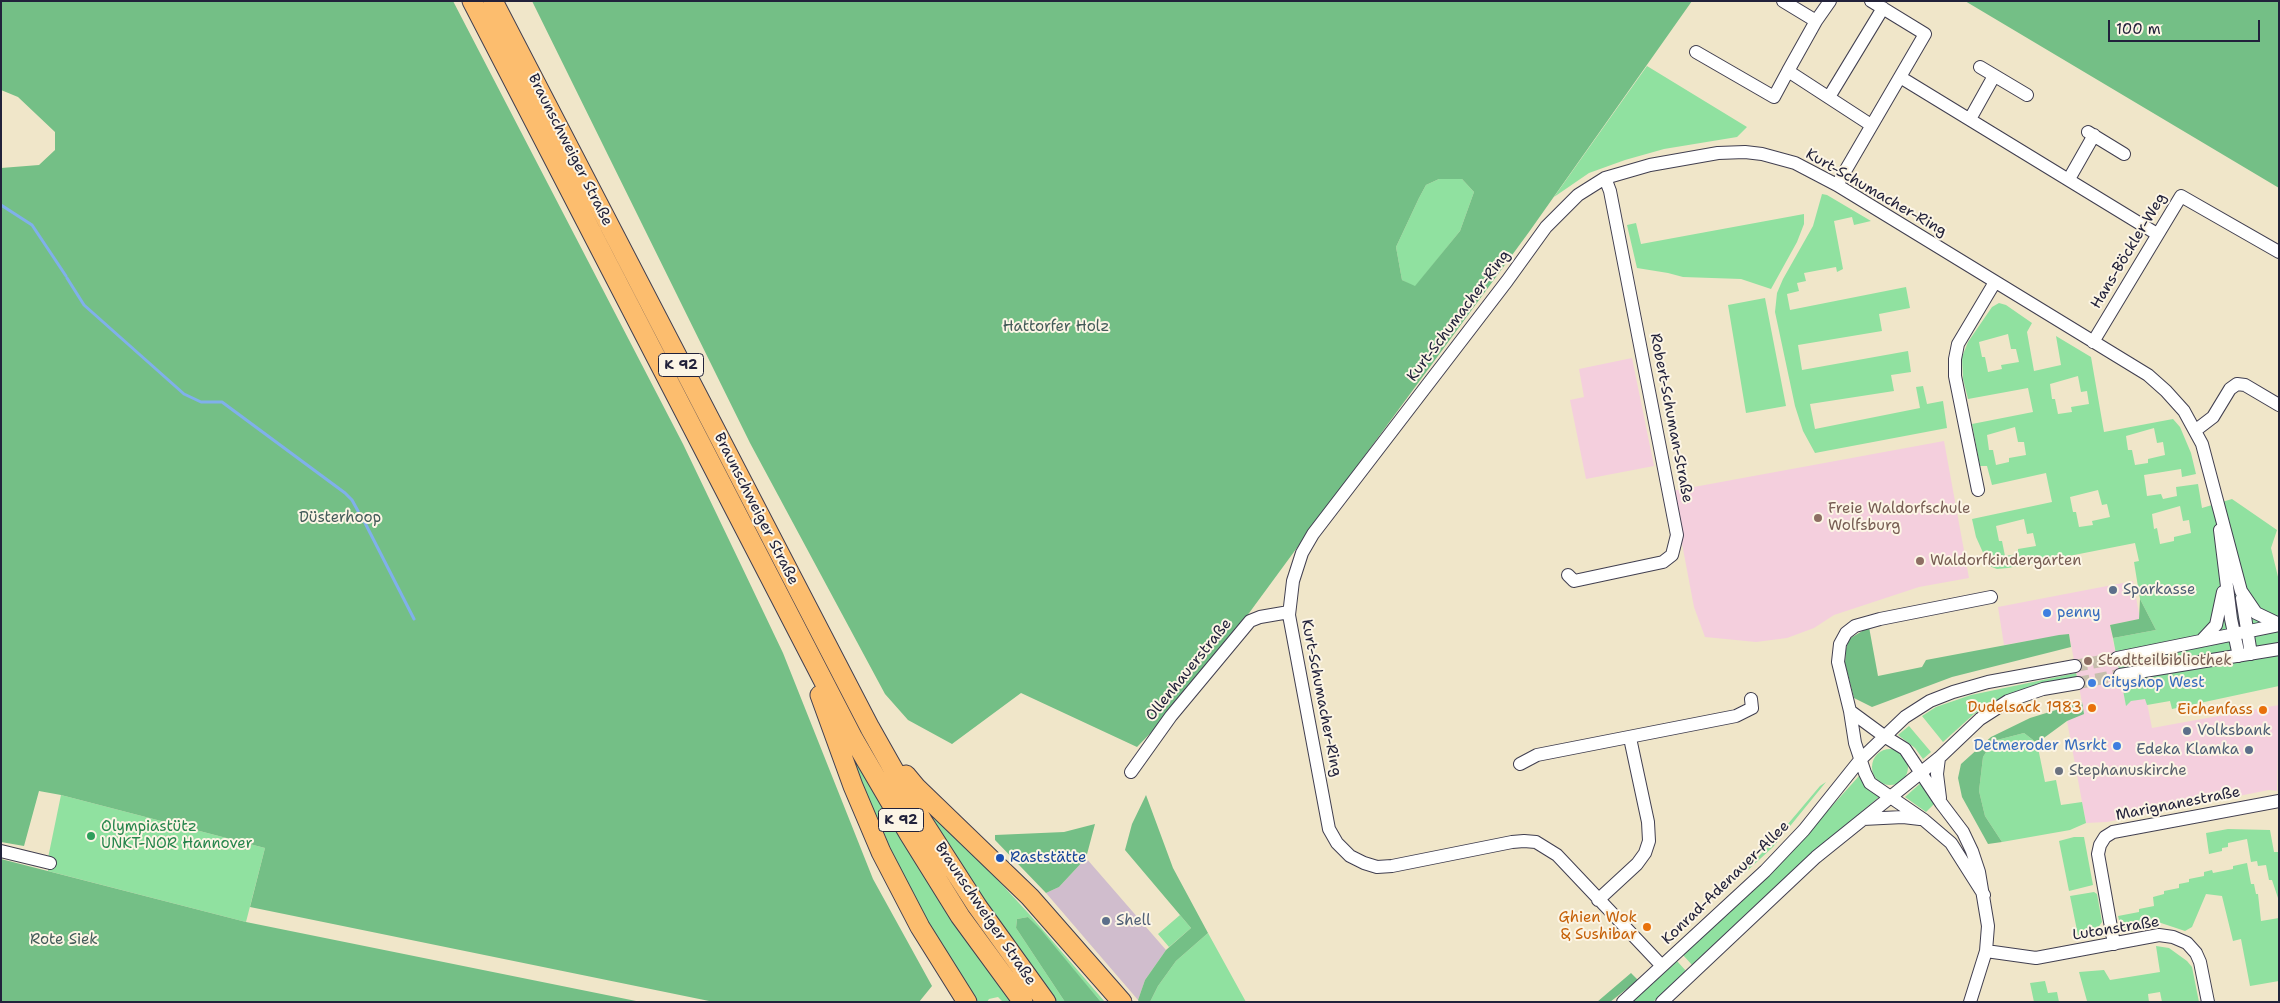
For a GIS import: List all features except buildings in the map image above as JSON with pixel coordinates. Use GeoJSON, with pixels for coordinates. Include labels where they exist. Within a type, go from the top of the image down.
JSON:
{"type":"FeatureCollection","features":[{"type":"Feature","properties":{"kind":"highway","name":"Braunschweiger Straße"},"geometry":{"type":"LineString","coordinates":[[472,1],[854,738],[909,834],[960,916],[1023,1002]]}},
{"type":"Feature","properties":{"kind":"highway","name":"Braunschweiger Straße"},"geometry":{"type":"LineString","coordinates":[[493,1],[870,728],[923,822],[977,906],[1046,1002]]}},
{"type":"Feature","properties":{"kind":"highway"},"geometry":{"type":"LineString","coordinates":[[796,628],[853,786],[881,852],[920,927],[967,1002]]}},
{"type":"Feature","properties":{"kind":"highway"},"geometry":{"type":"LineString","coordinates":[[870,728],[916,787],[1030,897],[1122,1002]]}},
{"type":"Feature","properties":{"kind":"street"},"geometry":{"type":"LineString","coordinates":[[1783,1],[1816,22]]}},
{"type":"Feature","properties":{"kind":"street"},"geometry":{"type":"LineString","coordinates":[[1696,52],[1774,97],[1816,22],[1830,1]]}},
{"type":"Feature","properties":{"kind":"street"},"geometry":{"type":"LineString","coordinates":[[1836,185],[1925,34],[1872,1]]}},
{"type":"Feature","properties":{"kind":"street"},"geometry":{"type":"LineString","coordinates":[[1829,97],[1884,8]]}},
{"type":"Feature","properties":{"kind":"street"},"geometry":{"type":"LineString","coordinates":[[1980,67],[2027,95]]}},
{"type":"Feature","properties":{"kind":"street"},"geometry":{"type":"LineString","coordinates":[[1788,71],[1871,125]]}},
{"type":"Feature","properties":{"kind":"street"},"geometry":{"type":"LineString","coordinates":[[1970,119],[1994,76]]}},
{"type":"Feature","properties":{"kind":"street"},"geometry":{"type":"LineString","coordinates":[[1900,77],[2157,234]]}},
{"type":"Feature","properties":{"kind":"street"},"geometry":{"type":"LineString","coordinates":[[2069,179],[2090,133],[2124,154]]}},
{"type":"Feature","properties":{"kind":"street","name":"Kurt-Schumacher-Ring"},"geometry":{"type":"LineString","coordinates":[[1662,966],[1557,855],[1536,842],[1524,840],[1512,842],[1392,866],[1377,866],[1364,863],[1350,856],[1329,829],[1292,638],[1289,612],[1293,582],[1302,553],[1313,534],[1507,282],[1546,227],[1578,195],[1605,178],[1650,165],[1718,153],[1745,152],[1786,160],[1836,185],[2148,375],[2184,411],[2196,430],[2207,460],[2219,514],[2229,542],[2241,591],[2248,631],[2245,655]]}},
{"type":"Feature","properties":{"kind":"street","name":"Robert-Schuman-Straße"},"geometry":{"type":"LineString","coordinates":[[1568,575],[1574,580],[1664,562],[1672,555],[1678,535],[1610,191],[1605,178]]}},
{"type":"Feature","properties":{"kind":"street","name":"Hans-Böckler-Weg"},"geometry":{"type":"LineString","coordinates":[[2093,342],[2181,196],[2279,252]]}},
{"type":"Feature","properties":{"kind":"street"},"geometry":{"type":"LineString","coordinates":[[1978,490],[1955,376],[1955,359],[1958,344],[1995,282]]}},
{"type":"Feature","properties":{"kind":"street"},"geometry":{"type":"LineString","coordinates":[[2196,430],[2213,417],[2230,389],[2237,384],[2245,385],[2279,405]]}},
{"type":"Feature","properties":{"kind":"street","name":"Kurt-Schumacher-Ring"},"geometry":{"type":"LineString","coordinates":[[2219,514],[2220,544],[2234,634],[2245,655]]}},
{"type":"Feature","properties":{"kind":"street","name":"Kurt-Schumacher-Ring"},"geometry":{"type":"LineString","coordinates":[[2201,641],[2216,625],[2225,580]]}},
{"type":"Feature","properties":{"kind":"street","name":"Kurt-Schumacher-Ring"},"geometry":{"type":"LineString","coordinates":[[2241,591],[2256,613],[2279,625]]}},
{"type":"Feature","properties":{"kind":"street"},"geometry":{"type":"LineString","coordinates":[[1984,895],[1951,843],[1924,820],[1889,798],[1870,783],[1860,760],[1853,735],[1850,711],[1838,662],[1840,644],[1846,633],[1854,626],[1865,622],[1991,597]]}},
{"type":"Feature","properties":{"kind":"street","name":"Ollenhauerstraße"},"geometry":{"type":"LineString","coordinates":[[1131,772],[1171,716],[1250,622],[1260,617],[1289,612]]}},
{"type":"Feature","properties":{"kind":"street"},"geometry":{"type":"LineString","coordinates":[[2117,658],[2279,625]]}},
{"type":"Feature","properties":{"kind":"street"},"geometry":{"type":"LineString","coordinates":[[2120,675],[2279,649]]}},
{"type":"Feature","properties":{"kind":"street","name":"Konrad-Adenauer-Allee"},"geometry":{"type":"LineString","coordinates":[[1623,1002],[1765,871],[1804,830],[1860,760],[1884,736],[1919,708],[1953,692],[1988,682],[2075,666]]}},
{"type":"Feature","properties":{"kind":"street"},"geometry":{"type":"LineString","coordinates":[[1662,1002],[1816,857],[1939,758],[1980,719],[2008,701],[2043,689],[2078,683]]}},
{"type":"Feature","properties":{"kind":"street"},"geometry":{"type":"LineString","coordinates":[[1520,764],[1537,755],[1736,716],[1752,708],[1751,699]]}},
{"type":"Feature","properties":{"kind":"street"},"geometry":{"type":"LineString","coordinates":[[1850,711],[1905,749],[1940,803],[1963,832],[1972,850],[1984,895],[1988,926],[1986,951],[1970,1002]]}},
{"type":"Feature","properties":{"kind":"street"},"geometry":{"type":"LineString","coordinates":[[1598,900],[1637,864],[1645,853],[1649,841],[1648,822],[1630,738]]}},
{"type":"Feature","properties":{"kind":"street"},"geometry":{"type":"LineString","coordinates":[[1939,758],[1937,774],[1940,803]]}},
{"type":"Feature","properties":{"kind":"street","name":"Marignanestraße"},"geometry":{"type":"LineString","coordinates":[[2114,944],[2098,854],[2100,845],[2105,837],[2114,832],[2279,801]]}},
{"type":"Feature","properties":{"kind":"street"},"geometry":{"type":"LineString","coordinates":[[1862,819],[1902,817],[1924,820]]}},
{"type":"Feature","properties":{"kind":"street"},"geometry":{"type":"LineString","coordinates":[[1,851],[50,863]]}},
{"type":"Feature","properties":{"kind":"street","name":"Lutonstraße"},"geometry":{"type":"LineString","coordinates":[[1986,951],[2036,958],[2159,935],[2173,937],[2187,944],[2196,953],[2200,962],[2208,1002]]}},
{"type":"Feature","properties":{"kind":"shaded area"},"geometry":{"type":"Polygon","coordinates":[[[1632,358],[1654,466],[1586,479],[1570,400],[1584,397],[1579,369],[1632,358]]]}},
{"type":"Feature","properties":{"kind":"shaded area","name":"Freie Waldorfschule Wolfsburg"},"geometry":{"type":"Polygon","coordinates":[[[1944,441],[1969,578],[1919,587],[1834,615],[1814,628],[1787,638],[1756,642],[1705,637],[1694,607],[1672,491],[1944,441]]]}},
{"type":"Feature","properties":{"kind":"shaded area"},"geometry":{"type":"Polygon","coordinates":[[[2133,581],[2140,619],[2110,625],[2126,705],[2131,701],[2146,698],[2152,728],[2279,705],[2277,791],[2269,790],[2107,822],[2086,823],[2067,721],[2084,713],[2069,634],[2004,645],[1998,607],[2133,581]]]}},
{"type":"Feature","properties":{"kind":"shaded area","name":"Shell"},"geometry":{"type":"Polygon","coordinates":[[[1086,858],[1166,950],[1145,980],[1138,1000],[1046,893],[1059,887],[1086,858]]]}},
{"type":"Feature","properties":{"kind":"green space","name":"Düsterhoop"},"geometry":{"type":"Polygon","coordinates":[[[1,1],[453,1],[683,444],[783,653],[873,879],[932,986],[919,1002],[714,1002],[250,907],[265,848],[61,795],[39,791],[24,846],[1,842],[1,168],[39,165],[55,150],[55,132],[18,97],[1,90],[1,1]]]}},
{"type":"Feature","properties":{"kind":"green space","name":"Hattorfer Holz"},"geometry":{"type":"Polygon","coordinates":[[[532,1],[1692,1],[1529,232],[1230,639],[1169,714],[1137,747],[1021,693],[952,744],[908,720],[885,694],[750,443],[532,1]],[[1439,179],[1426,185],[1396,247],[1402,280],[1415,286],[1460,231],[1474,192],[1462,179],[1439,179]]]}},
{"type":"Feature","properties":{"kind":"green space"},"geometry":{"type":"Polygon","coordinates":[[[1965,1],[2279,1],[2279,188],[1965,1]]]}},
{"type":"Feature","properties":{"kind":"green space"},"geometry":{"type":"Polygon","coordinates":[[[1647,66],[1747,127],[1737,137],[1664,149],[1589,173],[1554,197],[1647,66]]]}},
{"type":"Feature","properties":{"kind":"green space"},"geometry":{"type":"Polygon","coordinates":[[[1439,179],[1462,179],[1474,192],[1460,231],[1415,287],[1402,280],[1396,247],[1426,185],[1439,179]]]}},
{"type":"Feature","properties":{"kind":"green space"},"geometry":{"type":"Polygon","coordinates":[[[1822,194],[1827,195],[1871,221],[1854,225],[1852,217],[1834,221],[1843,269],[1837,272],[1836,267],[1804,273],[1806,281],[1797,283],[1799,291],[1787,294],[1790,310],[1906,287],[1910,308],[1879,314],[1882,331],[1798,345],[1802,370],[1908,351],[1911,372],[1891,375],[1894,391],[1810,404],[1815,429],[1920,408],[1916,387],[1923,386],[1927,404],[1943,401],[1947,428],[1815,453],[1803,431],[1795,406],[1775,312],[1777,293],[1813,226],[1822,194]]]}},
{"type":"Feature","properties":{"kind":"green space"},"geometry":{"type":"Polygon","coordinates":[[[1804,214],[1804,224],[1797,242],[1771,289],[1741,279],[1683,277],[1637,268],[1627,225],[1636,223],[1641,244],[1804,214]]]}},
{"type":"Feature","properties":{"kind":"green space"},"geometry":{"type":"Polygon","coordinates":[[[1765,298],[1786,406],[1746,413],[1728,305],[1765,298]]]}},
{"type":"Feature","properties":{"kind":"green space"},"geometry":{"type":"Polygon","coordinates":[[[1999,303],[2006,305],[2032,323],[2027,332],[2034,371],[2061,365],[2056,336],[2091,357],[2104,432],[2173,419],[2180,427],[2191,453],[2196,474],[2182,477],[2181,469],[2144,475],[2147,496],[2161,494],[2163,499],[2177,496],[2176,487],[2198,484],[2202,508],[2232,499],[2277,530],[2271,548],[2279,581],[2279,686],[2172,709],[2170,701],[2147,705],[2145,699],[2131,701],[2126,706],[2113,638],[2156,630],[2140,599],[2134,562],[2139,561],[2135,543],[2008,568],[1997,569],[1989,566],[1976,537],[1972,519],[2052,502],[2046,473],[1992,485],[1987,466],[1980,466],[1972,424],[2033,412],[2028,388],[1968,399],[1963,379],[1962,357],[1968,342],[1992,307],[1999,303]],[[2008,334],[1979,342],[1988,372],[2002,369],[2001,365],[2019,362],[2016,349],[2011,349],[2008,334]],[[2078,376],[2050,384],[2052,399],[2055,399],[2058,414],[2072,412],[2071,407],[2089,404],[2087,391],[2081,392],[2078,376]],[[2015,427],[1987,435],[1989,450],[1993,450],[1996,465],[2009,462],[2009,458],[2026,455],[2024,442],[2018,442],[2015,427]],[[2154,428],[2126,436],[2128,450],[2132,450],[2135,465],[2148,463],[2148,459],[2165,455],[2163,442],[2157,443],[2154,428]],[[2098,490],[2070,497],[2073,512],[2076,512],[2079,527],[2093,525],[2092,521],[2110,517],[2107,504],[2102,505],[2098,490]],[[2180,506],[2152,514],[2154,529],[2157,528],[2160,544],[2174,541],[2174,537],[2191,533],[2189,520],[2183,521],[2180,506]],[[2024,519],[1996,526],[1999,541],[2002,541],[2005,556],[2018,554],[2018,549],[2036,546],[2033,533],[2027,534],[2024,519]]]}},
{"type":"Feature","properties":{"kind":"green space"},"geometry":{"type":"Polygon","coordinates":[[[2140,599],[2156,630],[2113,638],[2110,625],[2139,619],[2140,599]]]}},
{"type":"Feature","properties":{"kind":"green space"},"geometry":{"type":"Polygon","coordinates":[[[1869,627],[1878,676],[1922,667],[1926,660],[2059,635],[2069,634],[2071,647],[1952,677],[1872,707],[1854,698],[1845,663],[1849,639],[1869,627]]]}},
{"type":"Feature","properties":{"kind":"green space"},"geometry":{"type":"Polygon","coordinates":[[[2076,673],[2077,677],[2040,684],[2005,696],[1974,714],[1943,742],[1922,716],[1936,707],[1971,695],[2076,673]]]}},
{"type":"Feature","properties":{"kind":"green space"},"geometry":{"type":"Polygon","coordinates":[[[2082,702],[2084,714],[2067,721],[2037,743],[2024,733],[1993,741],[1983,757],[1979,791],[1985,816],[2002,842],[1988,844],[1962,797],[1958,778],[1961,764],[1991,737],[2030,718],[2082,702]]]}},
{"type":"Feature","properties":{"kind":"green space"},"geometry":{"type":"Polygon","coordinates":[[[1909,726],[1931,752],[1923,759],[1915,748],[1898,735],[1909,726]]]}},
{"type":"Feature","properties":{"kind":"green space"},"geometry":{"type":"Polygon","coordinates":[[[2024,733],[2037,743],[2045,782],[2056,780],[2061,805],[2082,802],[2086,823],[2070,830],[2002,842],[1985,816],[1979,791],[1983,757],[1993,741],[2024,733]]]}},
{"type":"Feature","properties":{"kind":"green space"},"geometry":{"type":"Polygon","coordinates":[[[1890,749],[1897,750],[1903,754],[1907,760],[1907,774],[1903,780],[1897,784],[1890,785],[1883,784],[1877,780],[1873,774],[1872,767],[1873,760],[1877,754],[1883,750],[1890,749]]]}},
{"type":"Feature","properties":{"kind":"green space"},"geometry":{"type":"Polygon","coordinates":[[[852,750],[1014,1002],[1003,1002],[998,997],[989,999],[987,1002],[975,1002],[927,923],[887,849],[849,751],[852,750]]]}},
{"type":"Feature","properties":{"kind":"green space"},"geometry":{"type":"Polygon","coordinates":[[[1859,776],[1866,788],[1879,797],[1817,849],[1692,965],[1683,955],[1769,876],[1859,776]]]}},
{"type":"Feature","properties":{"kind":"green space"},"geometry":{"type":"Polygon","coordinates":[[[1923,781],[1936,802],[1926,812],[1905,797],[1923,781]]]}},
{"type":"Feature","properties":{"kind":"green space"},"geometry":{"type":"Polygon","coordinates":[[[1826,782],[1773,847],[1738,877],[1771,844],[1820,786],[1826,782]]]}},
{"type":"Feature","properties":{"kind":"green space"},"geometry":{"type":"Polygon","coordinates":[[[61,795],[265,848],[246,922],[48,871],[48,858],[61,795]]]}},
{"type":"Feature","properties":{"kind":"green space"},"geometry":{"type":"Polygon","coordinates":[[[1146,795],[1173,868],[1208,933],[1176,961],[1158,986],[1150,1002],[1139,1002],[1145,980],[1166,950],[1191,928],[1125,850],[1132,824],[1146,795]]]}},
{"type":"Feature","properties":{"kind":"green space"},"geometry":{"type":"Polygon","coordinates":[[[925,806],[971,851],[1030,915],[1105,1002],[1101,1002],[1028,917],[1017,919],[1016,928],[1065,1002],[1056,1002],[984,902],[924,808],[925,806]]]}},
{"type":"Feature","properties":{"kind":"green space"},"geometry":{"type":"Polygon","coordinates":[[[1095,824],[1086,858],[1059,887],[1046,893],[995,840],[995,835],[1064,832],[1095,824]]]}},
{"type":"Feature","properties":{"kind":"green space"},"geometry":{"type":"Polygon","coordinates":[[[2228,829],[2270,830],[2274,852],[2279,852],[2279,901],[2272,880],[2269,880],[2266,865],[2258,866],[2257,861],[2251,862],[2247,839],[2228,843],[2228,847],[2222,848],[2222,851],[2209,854],[2206,833],[2228,829]]]}},
{"type":"Feature","properties":{"kind":"green space"},"geometry":{"type":"Polygon","coordinates":[[[2074,837],[2084,837],[2093,885],[2069,891],[2059,841],[2074,837]]]}},
{"type":"Feature","properties":{"kind":"green space","name":"Rote Siek"},"geometry":{"type":"Polygon","coordinates":[[[1,859],[246,922],[641,1002],[1,1002],[1,859]]]}},
{"type":"Feature","properties":{"kind":"green space"},"geometry":{"type":"Polygon","coordinates":[[[2247,863],[2251,884],[2254,884],[2256,894],[2258,894],[2261,921],[2279,918],[2279,981],[2250,986],[2241,939],[2233,941],[2222,896],[2206,894],[2192,927],[2185,931],[2161,923],[2127,932],[2120,924],[2118,916],[2139,912],[2139,909],[2154,906],[2153,897],[2164,894],[2164,891],[2179,888],[2179,884],[2189,882],[2189,879],[2204,876],[2204,872],[2212,870],[2213,873],[2233,869],[2233,866],[2247,863]]]}},
{"type":"Feature","properties":{"kind":"green space"},"geometry":{"type":"Polygon","coordinates":[[[2094,892],[2097,894],[2102,922],[2092,936],[2079,940],[2070,896],[2094,892]]]}},
{"type":"Feature","properties":{"kind":"green space"},"geometry":{"type":"Polygon","coordinates":[[[1180,915],[1191,928],[1169,947],[1158,934],[1180,915]]]}},
{"type":"Feature","properties":{"kind":"green space"},"geometry":{"type":"Polygon","coordinates":[[[1028,917],[1101,1002],[1065,1002],[1016,928],[1017,919],[1028,917]]]}},
{"type":"Feature","properties":{"kind":"green space"},"geometry":{"type":"Polygon","coordinates":[[[1208,933],[1246,1002],[1150,1002],[1158,986],[1176,961],[1208,933]]]}},
{"type":"Feature","properties":{"kind":"green space"},"geometry":{"type":"Polygon","coordinates":[[[2156,946],[2169,948],[2192,967],[2199,1002],[2162,1002],[2160,992],[2148,994],[2149,1002],[2085,1002],[2087,1001],[2079,972],[2104,970],[2110,980],[2160,972],[2156,946]]]}},
{"type":"Feature","properties":{"kind":"green space"},"geometry":{"type":"Polygon","coordinates":[[[1677,961],[1686,971],[1653,1002],[1632,1002],[1677,961]]]}},
{"type":"Feature","properties":{"kind":"green space"},"geometry":{"type":"Polygon","coordinates":[[[1631,973],[1638,980],[1610,1002],[1597,1002],[1631,973]]]}},
{"type":"Feature","properties":{"kind":"green space"},"geometry":{"type":"Polygon","coordinates":[[[2045,981],[2048,993],[2057,992],[2059,1002],[2034,1002],[2030,983],[2045,981]]]}},
{"type":"Feature","properties":{"kind":"waterway"},"geometry":{"type":"LineString","coordinates":[[1,205],[32,225],[66,276]]}},
{"type":"Feature","properties":{"kind":"waterway"},"geometry":{"type":"LineString","coordinates":[[67,278],[84,305],[184,394],[201,402],[222,402],[345,493],[352,500],[358,511]]}},
{"type":"Feature","properties":{"kind":"waterway"},"geometry":{"type":"LineString","coordinates":[[362,517],[414,619]]}},
{"type":"Feature","properties":{"kind":"tunnel"},"geometry":{"type":"LineString","coordinates":[[2075,666],[2117,658]]}},
{"type":"Feature","properties":{"kind":"tunnel"},"geometry":{"type":"LineString","coordinates":[[2078,683],[2120,675]]}},
{"type":"Feature","properties":{"kind":"place","name":"Freie Waldorfschule Wolfsburg"},"geometry":{"type":"Point","coordinates":[1818,518]}},
{"type":"Feature","properties":{"kind":"place","name":"Waldorfkindergarten"},"geometry":{"type":"Point","coordinates":[1920,561]}},
{"type":"Feature","properties":{"kind":"place","name":"Sparkasse"},"geometry":{"type":"Point","coordinates":[2113,590]}},
{"type":"Feature","properties":{"kind":"place","name":"penny"},"geometry":{"type":"Point","coordinates":[2047,613]}},
{"type":"Feature","properties":{"kind":"place","name":"Stadtteilbibliothek"},"geometry":{"type":"Point","coordinates":[2088,661]}},
{"type":"Feature","properties":{"kind":"place","name":"Cityshop West"},"geometry":{"type":"Point","coordinates":[2092,683]}},
{"type":"Feature","properties":{"kind":"place","name":"Dudelsack 1983"},"geometry":{"type":"Point","coordinates":[2092,708]}},
{"type":"Feature","properties":{"kind":"place","name":"Eichenfass"},"geometry":{"type":"Point","coordinates":[2263,710]}},
{"type":"Feature","properties":{"kind":"place","name":"Volksbank"},"geometry":{"type":"Point","coordinates":[2187,731]}},
{"type":"Feature","properties":{"kind":"place","name":"Detmeroder Msrkt"},"geometry":{"type":"Point","coordinates":[2117,746]}},
{"type":"Feature","properties":{"kind":"place","name":"Edeka Klamka"},"geometry":{"type":"Point","coordinates":[2249,750]}},
{"type":"Feature","properties":{"kind":"place","name":"Stephanuskirche"},"geometry":{"type":"Point","coordinates":[2059,771]}},
{"type":"Feature","properties":{"kind":"place","name":"Olympiastütz UNKT-NOR Hannover"},"geometry":{"type":"Point","coordinates":[91,836]}},
{"type":"Feature","properties":{"kind":"place","name":"Raststätte"},"geometry":{"type":"Point","coordinates":[1000,858]}},
{"type":"Feature","properties":{"kind":"place","name":"Shell"},"geometry":{"type":"Point","coordinates":[1106,921]}},
{"type":"Feature","properties":{"kind":"place","name":"Ghien Wok & Sushibar"},"geometry":{"type":"Point","coordinates":[1647,927]}}]}
